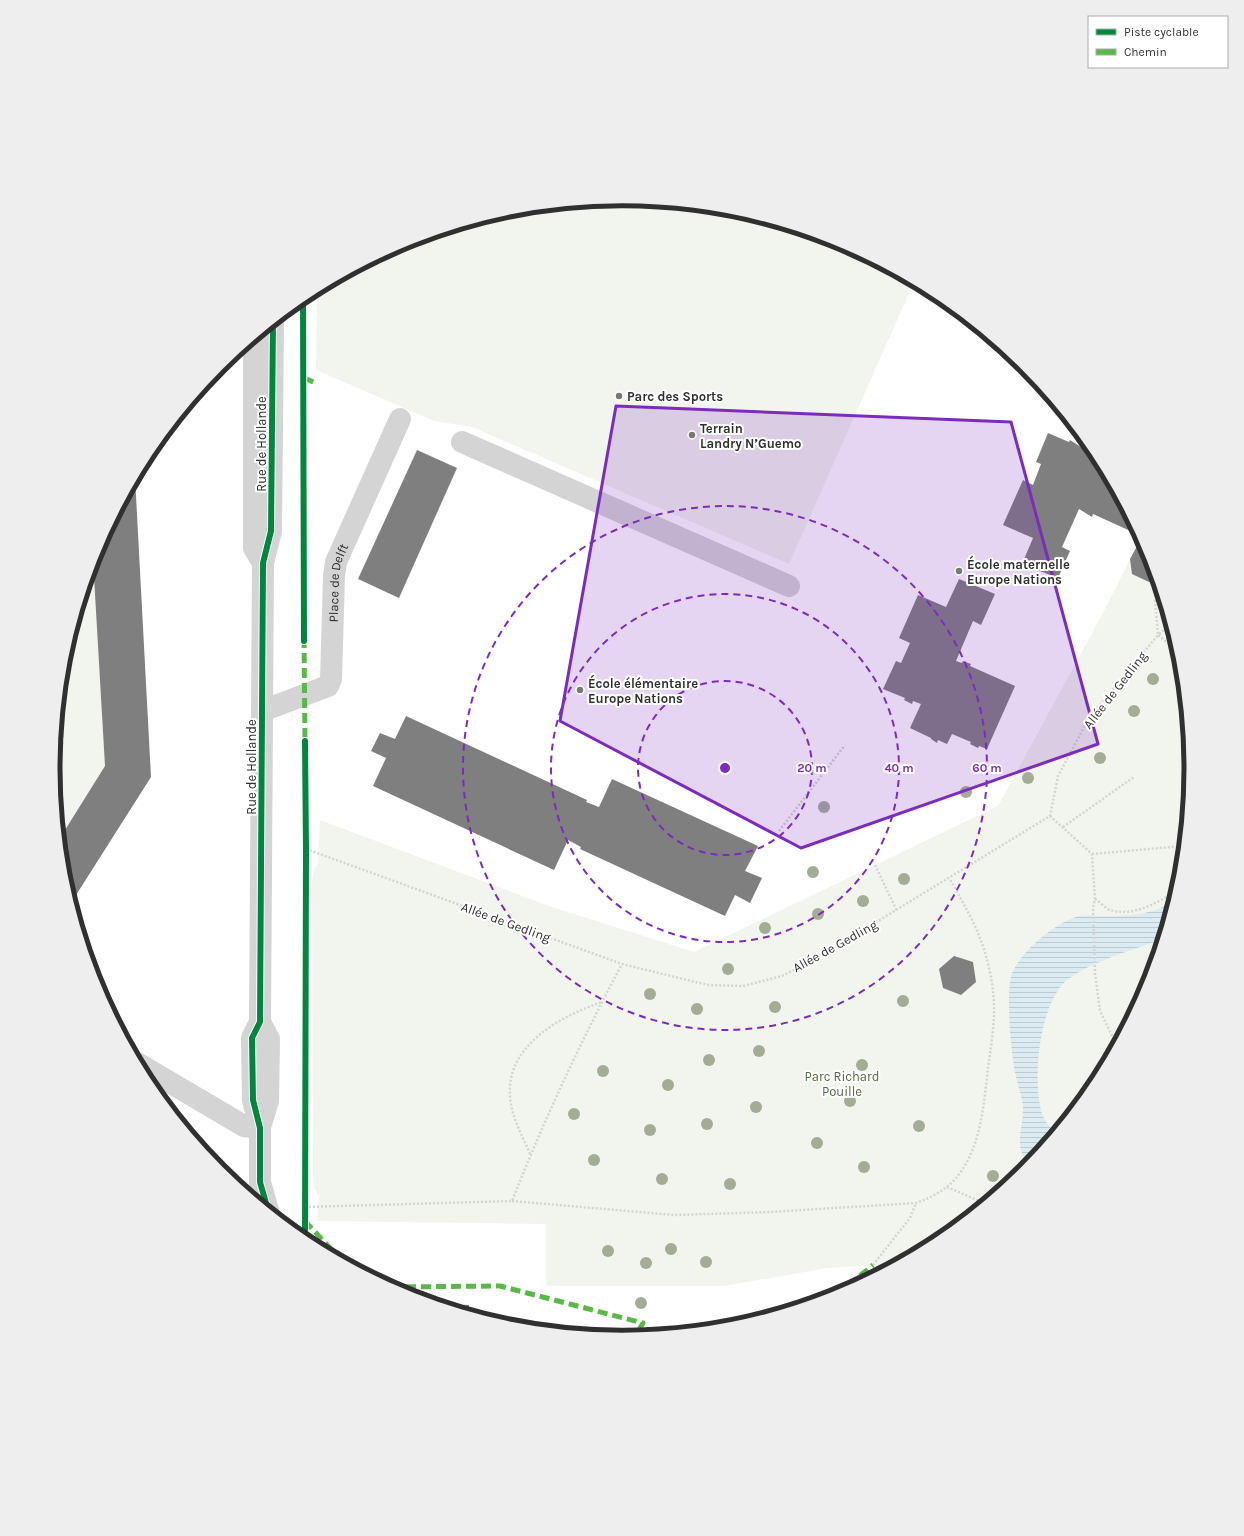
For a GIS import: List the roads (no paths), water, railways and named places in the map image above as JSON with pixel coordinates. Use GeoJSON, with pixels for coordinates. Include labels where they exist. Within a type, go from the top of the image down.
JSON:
{"type":"FeatureCollection","features":[{"type":"Feature","properties":{"kind":"street","name":"Rue de Hollande"},"geometry":{"type":"LineString","coordinates":[[263,1200],[257,1190],[260,1128],[268,1102],[269,1039],[260,1022],[263,563],[271,531],[273,328]]}},
{"type":"Feature","properties":{"kind":"street","name":"Rue de Hollande"},"geometry":{"type":"LineString","coordinates":[[254,343],[254,548],[263,563]]}},
{"type":"Feature","properties":{"kind":"street","name":"Place de Delft"},"geometry":{"type":"LineString","coordinates":[[262,711],[328,686],[331,679],[334,576],[336,562],[400,419]]}},
{"type":"Feature","properties":{"kind":"street"},"geometry":{"type":"LineString","coordinates":[[462,442],[789,586]]}},
{"type":"Feature","properties":{"kind":"street"},"geometry":{"type":"LineString","coordinates":[[148,1070],[244,1126],[260,1128]]}},
{"type":"Feature","properties":{"kind":"place","name":"Parc des Sports"},"geometry":{"type":"Point","coordinates":[619,396]}},
{"type":"Feature","properties":{"kind":"place","name":"Terrain Landry N’Guemo"},"geometry":{"type":"Point","coordinates":[692,435]}},
{"type":"Feature","properties":{"kind":"place","name":"École maternelle Europe Nations"},"geometry":{"type":"Point","coordinates":[959,571]}},
{"type":"Feature","properties":{"kind":"place","name":"École élémentaire Europe Nations"},"geometry":{"type":"Point","coordinates":[580,690]}},
{"type":"Feature","properties":{"kind":"park label","name":"Parc Richard Pouille"},"geometry":{"type":"Point","coordinates":[842,1084]}}]}
